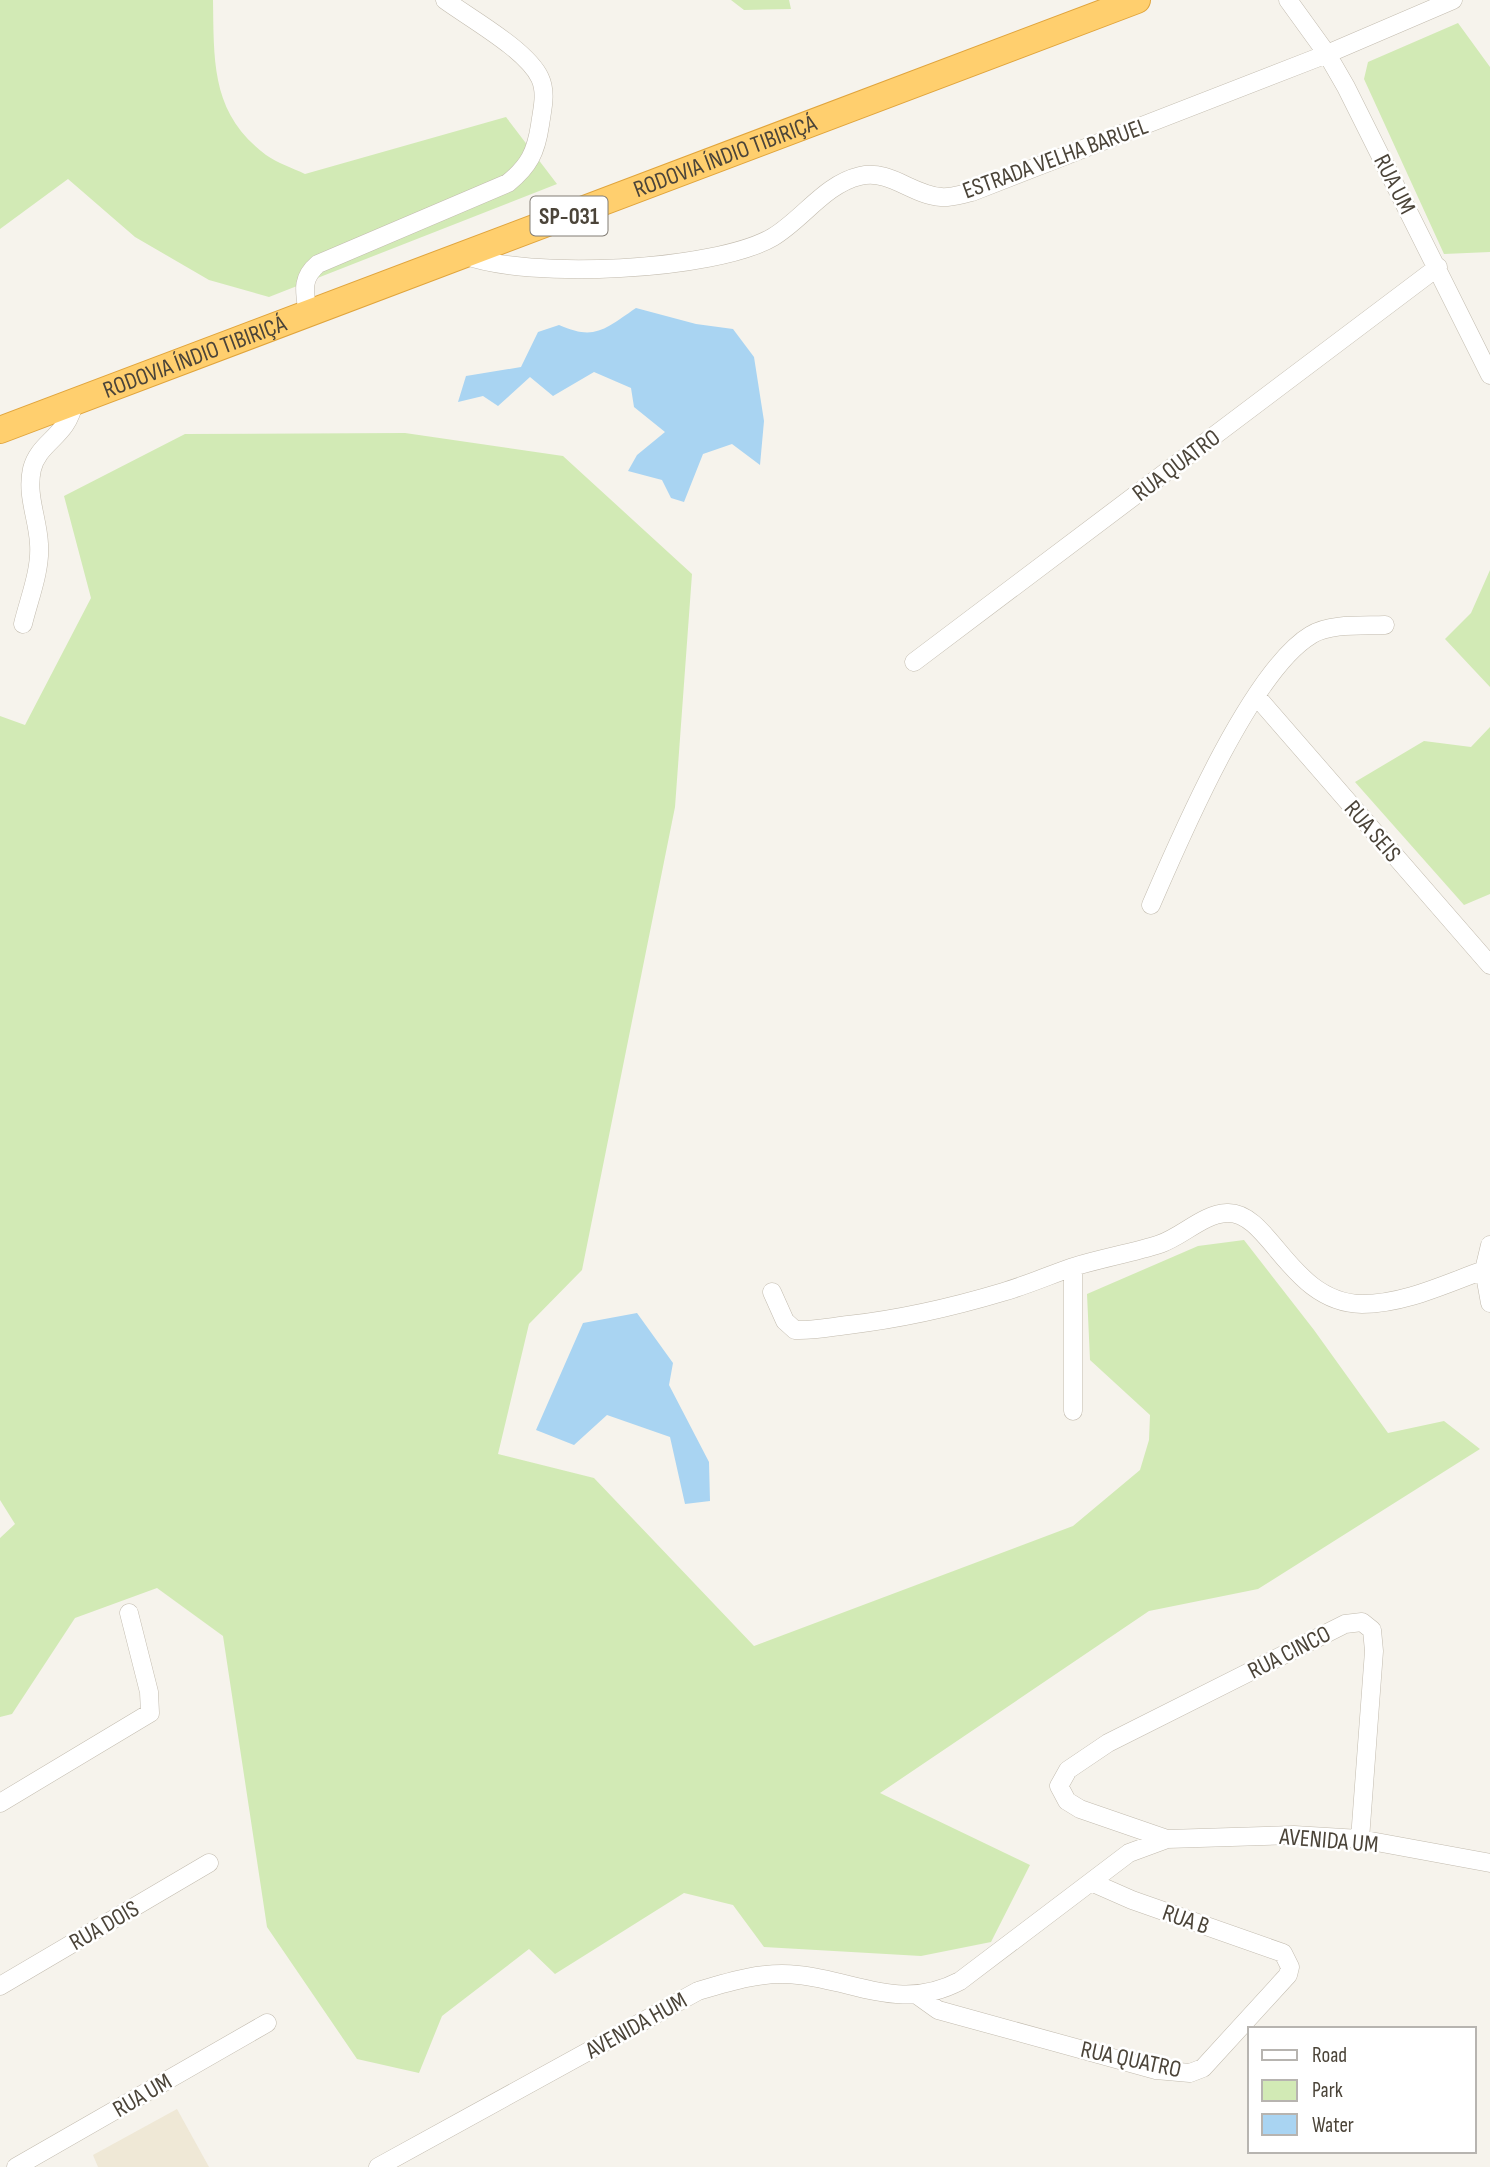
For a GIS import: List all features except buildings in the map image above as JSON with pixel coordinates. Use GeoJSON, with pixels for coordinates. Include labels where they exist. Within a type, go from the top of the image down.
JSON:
{"type":"FeatureCollection","features":[{"type":"Feature","properties":{"kind":"highway","name":"RODOVIA ÍNDIO TIBIRIÇÁ"},"geometry":{"type":"LineString","coordinates":[[0,430],[1137,0]]}},
{"type":"Feature","properties":{"kind":"street"},"geometry":{"type":"LineString","coordinates":[[308,314],[303,282],[318,264],[508,184],[525,170],[537,150],[544,95],[540,77],[524,57],[445,0]]}},
{"type":"Feature","properties":{"kind":"street","name":"RUA UM"},"geometry":{"type":"LineString","coordinates":[[1287,0],[1327,54],[1438,267],[1490,375]]}},
{"type":"Feature","properties":{"kind":"street","name":"ESTRADA VELHA BARUEL"},"geometry":{"type":"LineString","coordinates":[[464,255],[484,263],[548,271],[650,265],[714,255],[772,238],[838,185],[853,178],[887,176],[940,197],[972,192],[1327,54],[1453,0]]}},
{"type":"Feature","properties":{"kind":"street","name":"RUA QUATRO"},"geometry":{"type":"LineString","coordinates":[[914,662],[1438,267]]}},
{"type":"Feature","properties":{"kind":"street"},"geometry":{"type":"LineString","coordinates":[[23,624],[39,559],[31,497],[32,469],[39,453],[67,425],[74,402]]}},
{"type":"Feature","properties":{"kind":"street"},"geometry":{"type":"LineString","coordinates":[[1151,905],[1215,766],[1282,659],[1313,633],[1385,625]]}},
{"type":"Feature","properties":{"kind":"street","name":"RUA SEIS"},"geometry":{"type":"LineString","coordinates":[[1257,697],[1490,965]]}},
{"type":"Feature","properties":{"kind":"street"},"geometry":{"type":"LineString","coordinates":[[772,1292],[788,1325],[800,1330],[879,1321],[1004,1292],[1073,1267],[1162,1243],[1205,1220],[1226,1213],[1246,1217],[1258,1226],[1297,1274],[1315,1290],[1338,1300],[1361,1304],[1398,1301],[1484,1270]]}},
{"type":"Feature","properties":{"kind":"street"},"geometry":{"type":"LineString","coordinates":[[1490,1245],[1484,1270],[1490,1303]]}},
{"type":"Feature","properties":{"kind":"street"},"geometry":{"type":"LineString","coordinates":[[1073,1267],[1073,1411]]}},
{"type":"Feature","properties":{"kind":"street"},"geometry":{"type":"LineString","coordinates":[[0,1803],[150,1713],[149,1692],[129,1613]]}},
{"type":"Feature","properties":{"kind":"street","name":"RUA CINCO"},"geometry":{"type":"LineString","coordinates":[[1080,1809],[1067,1801],[1059,1786],[1063,1776],[1081,1760],[1108,1743],[1345,1624],[1359,1622],[1367,1624],[1372,1630],[1374,1651],[1360,1839]]}},
{"type":"Feature","properties":{"kind":"street","name":"AVENIDA UM"},"geometry":{"type":"LineString","coordinates":[[1080,1809],[1167,1839]]}},
{"type":"Feature","properties":{"kind":"street","name":"AVENIDA UM"},"geometry":{"type":"LineString","coordinates":[[917,1995],[940,1991],[960,1981],[1129,1853],[1167,1839],[1294,1835],[1360,1839],[1490,1863]]}},
{"type":"Feature","properties":{"kind":"street","name":"RUA DOIS"},"geometry":{"type":"LineString","coordinates":[[0,1986],[209,1863]]}},
{"type":"Feature","properties":{"kind":"street","name":"RUA B"},"geometry":{"type":"LineString","coordinates":[[1091,1882],[1132,1900],[1283,1953]]}},
{"type":"Feature","properties":{"kind":"street","name":"RUA QUATRO"},"geometry":{"type":"LineString","coordinates":[[917,1995],[938,2010],[1156,2070],[1189,2073],[1211,2062],[1282,1984],[1290,1966],[1283,1953]]}},
{"type":"Feature","properties":{"kind":"street","name":"AVENIDA HUM"},"geometry":{"type":"LineString","coordinates":[[379,2167],[698,1991],[741,1977],[799,1975],[860,1990],[917,1995]]}},
{"type":"Feature","properties":{"kind":"street","name":"RUA UM"},"geometry":{"type":"LineString","coordinates":[[16,2167],[267,2024]]}},
{"type":"Feature","properties":{"kind":"shaded area"},"geometry":{"type":"Polygon","coordinates":[[[177,2109],[209,2167],[98,2167],[93,2155],[177,2109]]]}},
{"type":"Feature","properties":{"kind":"green space"},"geometry":{"type":"Polygon","coordinates":[[[0,0],[213,0],[216,65],[225,104],[248,139],[266,155],[305,174],[506,117],[557,184],[269,297],[209,280],[135,237],[68,179],[0,229],[0,0]]]}},
{"type":"Feature","properties":{"kind":"green space"},"geometry":{"type":"Polygon","coordinates":[[[731,0],[789,0],[791,9],[744,10],[731,0]]]}},
{"type":"Feature","properties":{"kind":"green space"},"geometry":{"type":"Polygon","coordinates":[[[1458,23],[1490,67],[1490,252],[1444,254],[1364,79],[1368,62],[1458,23]]]}},
{"type":"Feature","properties":{"kind":"green space"},"geometry":{"type":"Polygon","coordinates":[[[405,433],[563,456],[692,574],[675,807],[582,1270],[529,1324],[498,1454],[594,1478],[754,1646],[1073,1526],[1140,1470],[1149,1440],[1150,1415],[1090,1360],[1087,1294],[1198,1246],[1244,1240],[1314,1330],[1388,1433],[1444,1421],[1480,1449],[1258,1589],[1149,1611],[880,1793],[1030,1865],[991,1942],[921,1956],[764,1947],[733,1905],[684,1893],[555,1974],[529,1949],[442,2016],[419,2073],[357,2059],[267,1927],[223,1636],[157,1588],[75,1618],[12,1714],[0,1717],[0,1538],[15,1524],[0,1500],[0,716],[25,725],[91,598],[64,496],[185,434],[405,433]]]}},
{"type":"Feature","properties":{"kind":"green space"},"geometry":{"type":"Polygon","coordinates":[[[1490,570],[1490,687],[1445,639],[1471,613],[1490,570]]]}},
{"type":"Feature","properties":{"kind":"green space"},"geometry":{"type":"Polygon","coordinates":[[[1490,727],[1490,894],[1464,905],[1355,782],[1424,741],[1471,747],[1490,727]]]}},
{"type":"Feature","properties":{"kind":"water"},"geometry":{"type":"Polygon","coordinates":[[[636,308],[696,324],[733,329],[754,357],[764,421],[760,465],[732,444],[703,454],[684,502],[671,498],[662,480],[628,471],[637,455],[665,432],[634,407],[631,388],[594,372],[553,396],[530,377],[498,406],[483,396],[458,402],[466,376],[521,367],[538,332],[559,325],[571,330],[591,332],[608,327],[636,308]]]}},
{"type":"Feature","properties":{"kind":"water"},"geometry":{"type":"Polygon","coordinates":[[[637,1313],[673,1363],[669,1385],[709,1462],[710,1501],[685,1504],[670,1437],[607,1415],[574,1445],[536,1430],[583,1323],[637,1313]]]}}]}
